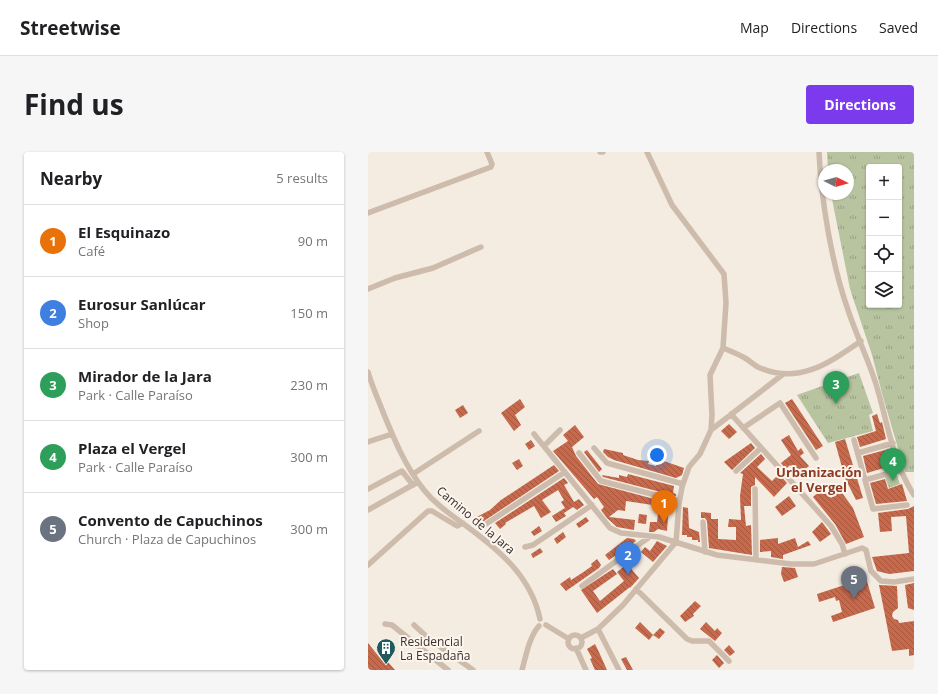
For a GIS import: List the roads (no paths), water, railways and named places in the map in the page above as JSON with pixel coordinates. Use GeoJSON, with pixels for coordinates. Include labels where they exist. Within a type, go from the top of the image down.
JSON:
{"type":"FeatureCollection","features":[{"type":"Feature","properties":{"kind":"street"},"geometry":{"type":"LineString","coordinates":[[368,213],[491,167],[492,164],[487,152]]}},
{"type":"Feature","properties":{"kind":"street"},"geometry":{"type":"LineString","coordinates":[[581,638],[598,629],[636,589],[676,542],[679,501],[683,484],[689,467],[700,454],[710,430],[712,414],[710,375],[723,348],[726,303],[724,274],[672,205],[647,152]]}},
{"type":"Feature","properties":{"kind":"street"},"geometry":{"type":"LineString","coordinates":[[819,152],[824,202],[835,266],[848,310],[861,341],[901,470],[914,495]]}},
{"type":"Feature","properties":{"kind":"street"},"geometry":{"type":"LineString","coordinates":[[368,289],[395,278],[433,268],[480,247]]}},
{"type":"Feature","properties":{"kind":"street"},"geometry":{"type":"LineString","coordinates":[[723,348],[743,357],[760,368],[782,375],[806,372],[826,365],[861,341]]}},
{"type":"Feature","properties":{"kind":"street","name":"Camino de la Jara"},"geometry":{"type":"LineString","coordinates":[[368,372],[392,434],[405,462],[413,474],[416,484],[441,507],[515,567],[529,588],[538,607],[540,619]]}},
{"type":"Feature","properties":{"kind":"street"},"geometry":{"type":"LineString","coordinates":[[710,430],[782,375]]}},
{"type":"Feature","properties":{"kind":"street"},"geometry":{"type":"LineString","coordinates":[[743,428],[780,403],[816,458]]}},
{"type":"Feature","properties":{"kind":"street"},"geometry":{"type":"LineString","coordinates":[[731,414],[831,526],[842,544],[845,554]]}},
{"type":"Feature","properties":{"kind":"street"},"geometry":{"type":"LineString","coordinates":[[544,446],[560,430]]}},
{"type":"Feature","properties":{"kind":"street"},"geometry":{"type":"LineString","coordinates":[[413,474],[478,431]]}},
{"type":"Feature","properties":{"kind":"street"},"geometry":{"type":"LineString","coordinates":[[368,442],[392,434]]}},
{"type":"Feature","properties":{"kind":"street"},"geometry":{"type":"LineString","coordinates":[[534,434],[610,528],[621,533],[648,536],[676,542],[717,555],[791,564],[814,564],[862,548],[866,550],[871,571],[881,581],[894,582],[914,579]]}},
{"type":"Feature","properties":{"kind":"street"},"geometry":{"type":"LineString","coordinates":[[854,440],[873,508],[907,505]]}},
{"type":"Feature","properties":{"kind":"street"},"geometry":{"type":"LineString","coordinates":[[858,453],[893,443]]}},
{"type":"Feature","properties":{"kind":"street"},"geometry":{"type":"LineString","coordinates":[[594,448],[607,463],[683,484]]}},
{"type":"Feature","properties":{"kind":"street"},"geometry":{"type":"LineString","coordinates":[[736,471],[761,448]]}},
{"type":"Feature","properties":{"kind":"street"},"geometry":{"type":"LineString","coordinates":[[579,454],[601,481],[679,501]]}},
{"type":"Feature","properties":{"kind":"street"},"geometry":{"type":"LineString","coordinates":[[865,480],[901,470]]}},
{"type":"Feature","properties":{"kind":"street"},"geometry":{"type":"LineString","coordinates":[[368,489],[402,471],[416,484],[368,510]]}},
{"type":"Feature","properties":{"kind":"street"},"geometry":{"type":"LineString","coordinates":[[483,526],[565,472]]}},
{"type":"Feature","properties":{"kind":"street"},"geometry":{"type":"LineString","coordinates":[[755,489],[756,560]]}},
{"type":"Feature","properties":{"kind":"street"},"geometry":{"type":"LineString","coordinates":[[525,547],[533,545],[592,505]]}},
{"type":"Feature","properties":{"kind":"street"},"geometry":{"type":"LineString","coordinates":[[368,565],[428,511],[432,511],[457,526],[463,524]]}},
{"type":"Feature","properties":{"kind":"street"},"geometry":{"type":"LineString","coordinates":[[703,522],[705,552]]}},
{"type":"Feature","properties":{"kind":"street"},"geometry":{"type":"LineString","coordinates":[[582,586],[648,538],[648,536]]}},
{"type":"Feature","properties":{"kind":"street"},"geometry":{"type":"LineString","coordinates":[[636,589],[687,638],[692,641],[710,641],[730,661]]}},
{"type":"Feature","properties":{"kind":"street"},"geometry":{"type":"LineString","coordinates":[[524,669],[530,642],[535,630],[539,626],[538,622],[540,619],[545,620],[546,625],[569,639]]}},
{"type":"Feature","properties":{"kind":"street"},"geometry":{"type":"LineString","coordinates":[[385,624],[392,625],[448,670]]}},
{"type":"Feature","properties":{"kind":"street"},"geometry":{"type":"LineString","coordinates":[[414,625],[428,638],[473,670]]}},
{"type":"Feature","properties":{"kind":"street"},"geometry":{"type":"LineString","coordinates":[[539,626],[542,627],[546,625]]}},
{"type":"Feature","properties":{"kind":"street"},"geometry":{"type":"LineString","coordinates":[[598,629],[619,670]]}},
{"type":"Feature","properties":{"kind":"street"},"geometry":{"type":"LineString","coordinates":[[569,639],[574,635],[581,638]]}},
{"type":"Feature","properties":{"kind":"street"},"geometry":{"type":"LineString","coordinates":[[576,648],[581,645],[581,638]]}},
{"type":"Feature","properties":{"kind":"street"},"geometry":{"type":"LineString","coordinates":[[569,639],[570,646],[576,648],[586,670]]}},
{"type":"Feature","properties":{"kind":"place","name":"Mirador de la Jara"},"geometry":{"type":"Point","coordinates":[836,404]}},
{"type":"Feature","properties":{"kind":"place","name":"Plaza el Vergel"},"geometry":{"type":"Point","coordinates":[893,481]}},
{"type":"Feature","properties":{"kind":"place","name":"El Esquinazo"},"geometry":{"type":"Point","coordinates":[664,523]}},
{"type":"Feature","properties":{"kind":"place","name":"Eurosur Sanlúcar"},"geometry":{"type":"Point","coordinates":[628,575]}},
{"type":"Feature","properties":{"kind":"place","name":"Convento de Capuchinos"},"geometry":{"type":"Point","coordinates":[854,599]}},
{"type":"Feature","properties":{"kind":"place","name":"Residencial La Espadaña"},"geometry":{"type":"Point","coordinates":[386,665]}},
{"type":"Feature","properties":{"kind":"district","name":"Urbanización el Vergel"},"geometry":{"type":"Point","coordinates":[819,480]}}]}
